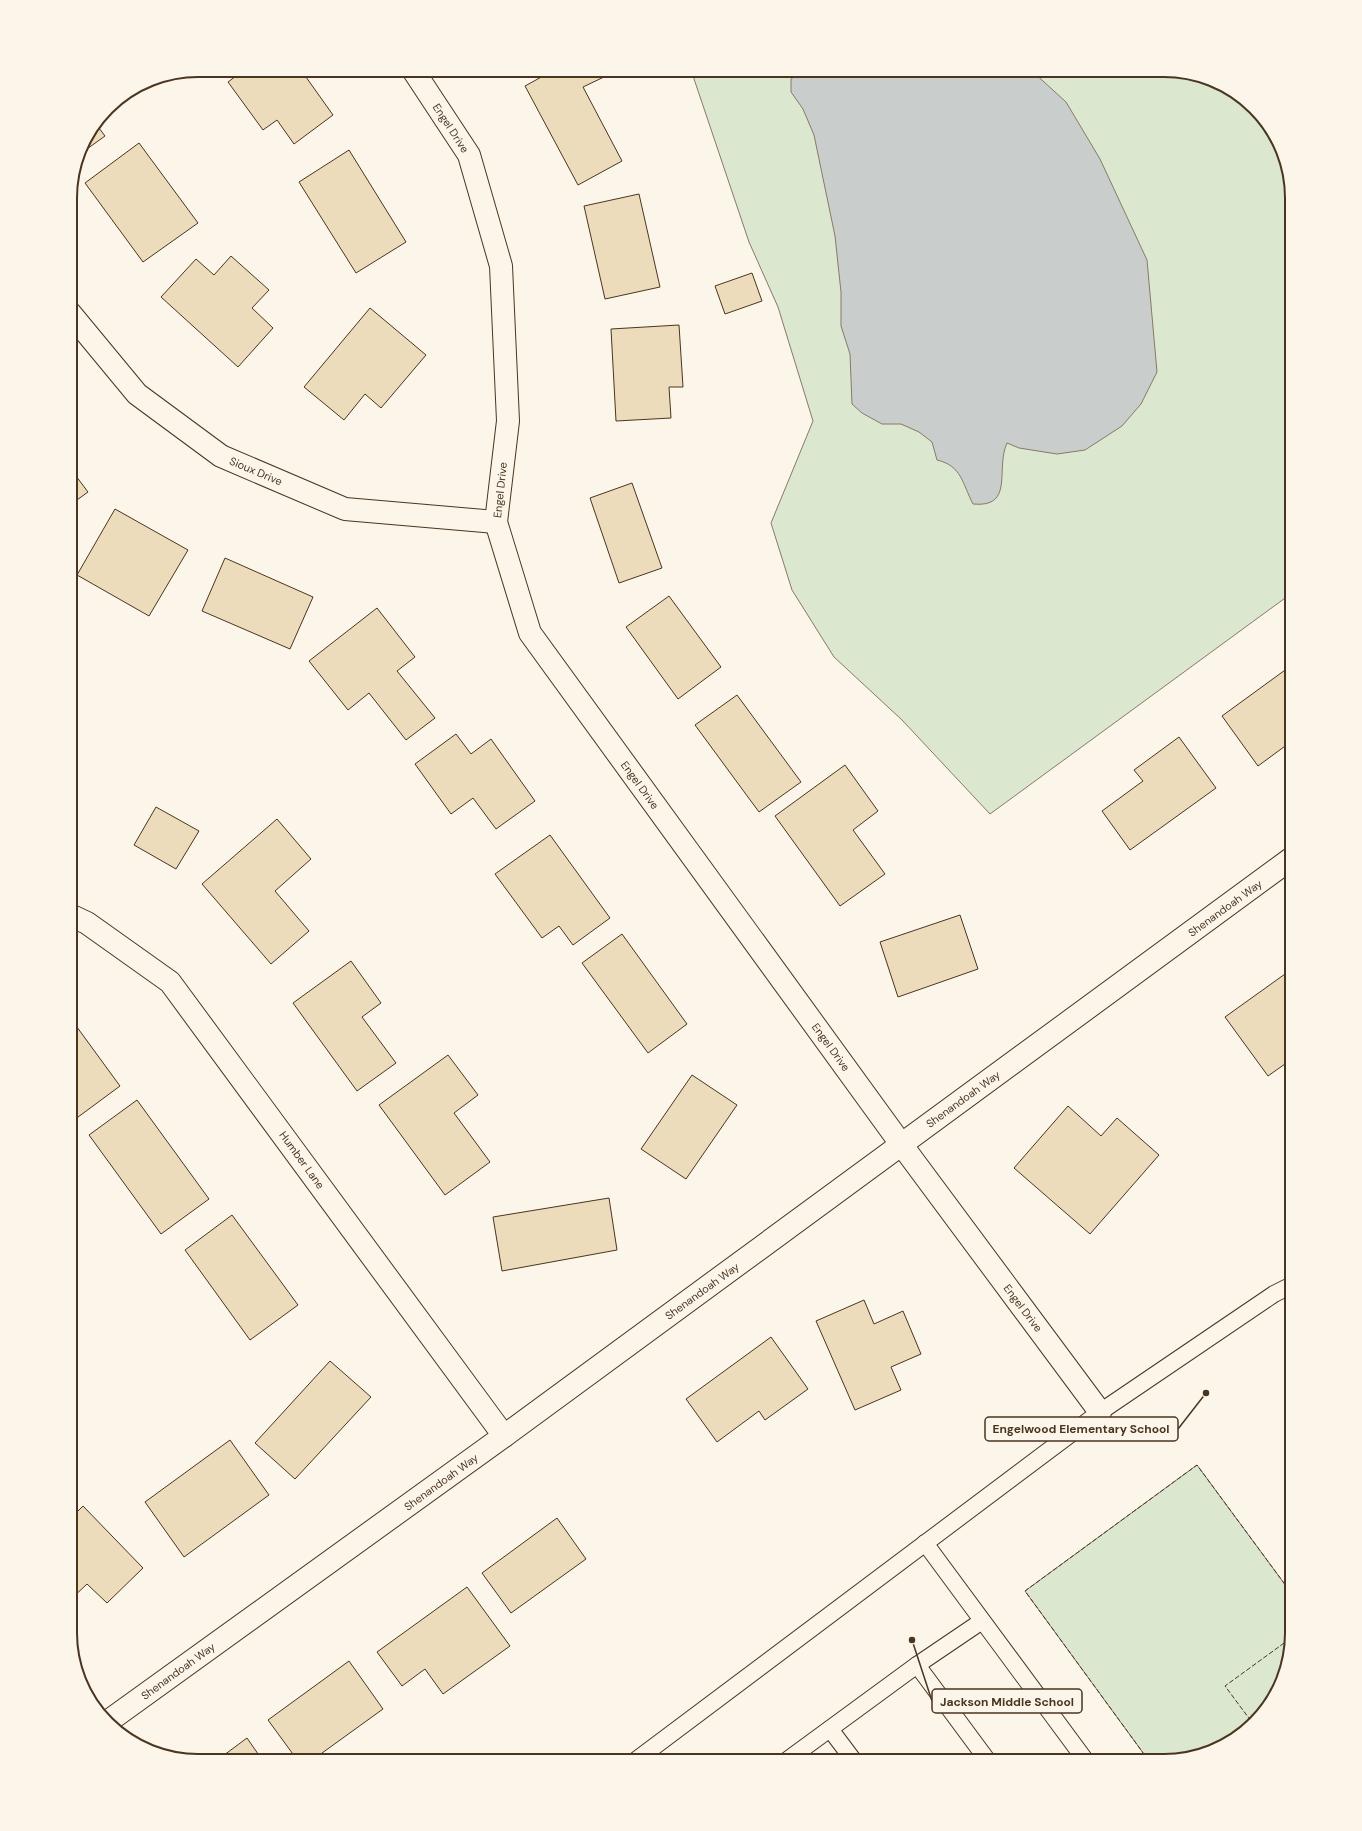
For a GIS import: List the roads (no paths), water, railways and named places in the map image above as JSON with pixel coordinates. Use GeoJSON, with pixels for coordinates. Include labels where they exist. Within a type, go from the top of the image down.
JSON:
{"type":"FeatureCollection","features":[{"type":"Feature","properties":{"kind":"street","name":"Engel Drive"},"geometry":{"type":"LineString","coordinates":[[418,77],[469,155],[501,266],[508,421],[496,522],[530,633],[901,1144],[1100,1412]]}},
{"type":"Feature","properties":{"kind":"street","name":"Sioux Drive"},"geometry":{"type":"LineString","coordinates":[[77,321],[137,394],[221,456],[344,509],[496,522]]}},
{"type":"Feature","properties":{"kind":"street","name":"Shenandoah Way"},"geometry":{"type":"LineString","coordinates":[[112,1719],[504,1436],[1285,863]]}},
{"type":"Feature","properties":{"kind":"street","name":"Humber Lane"},"geometry":{"type":"LineString","coordinates":[[77,918],[87,923],[170,982],[504,1436]]}},
{"type":"Feature","properties":{"kind":"lane"},"geometry":{"type":"LineString","coordinates":[[644,1754],[1100,1412],[1274,1294],[1285,1288]]}},
{"type":"Feature","properties":{"kind":"lane"},"geometry":{"type":"LineString","coordinates":[[925,1543],[1081,1754]]}},
{"type":"Feature","properties":{"kind":"lane"},"geometry":{"type":"LineString","coordinates":[[796,1754],[917,1665],[982,1621]]}},
{"type":"Feature","properties":{"kind":"lane"},"geometry":{"type":"LineString","coordinates":[[917,1665],[983,1754]]}},
{"type":"Feature","properties":{"kind":"lane"},"geometry":{"type":"LineString","coordinates":[[830,1729],[849,1754]]}},
{"type":"Feature","properties":{"kind":"place","name":"Engelwood Elementary School"},"geometry":{"type":"Point","coordinates":[1206,1393]}},
{"type":"Feature","properties":{"kind":"place","name":"Jackson Middle School"},"geometry":{"type":"Point","coordinates":[912,1640]}}]}
